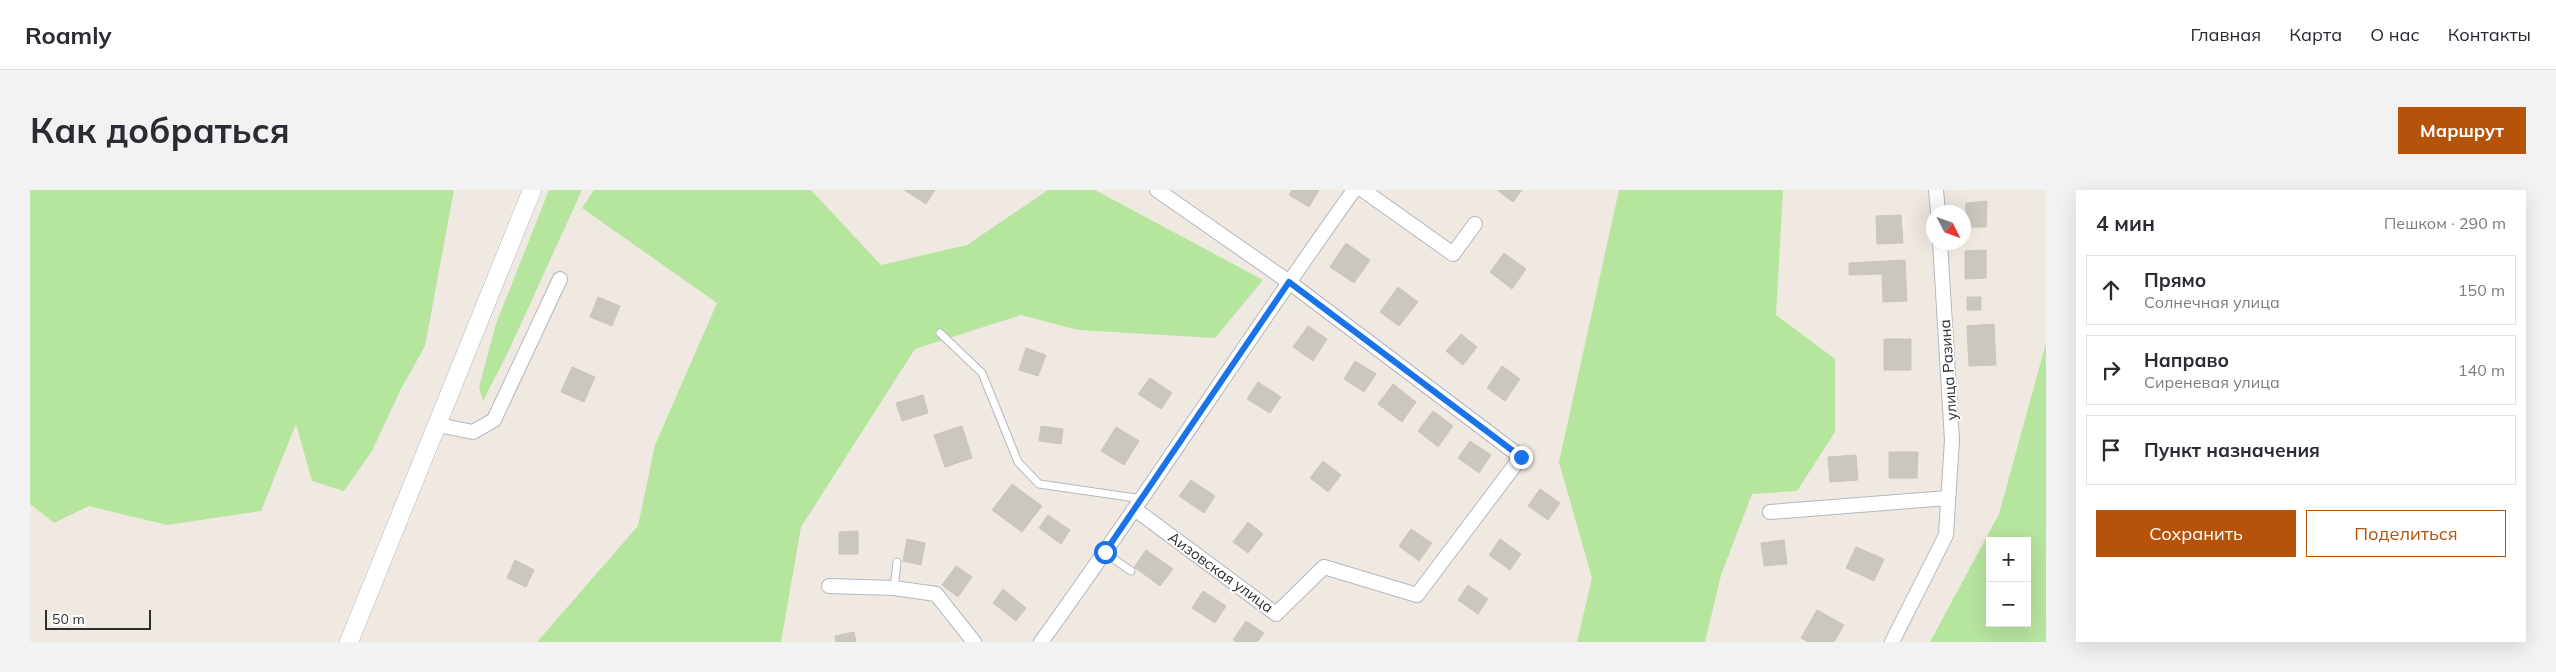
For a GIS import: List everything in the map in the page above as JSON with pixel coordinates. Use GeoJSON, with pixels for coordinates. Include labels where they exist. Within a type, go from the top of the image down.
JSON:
{"type":"FeatureCollection","features":[{"type":"Feature","properties":{"kind":"street"},"geometry":{"type":"LineString","coordinates":[[349,642],[532,190]]}},
{"type":"Feature","properties":{"kind":"street"},"geometry":{"type":"LineString","coordinates":[[1157,190],[1289,282]]}},
{"type":"Feature","properties":{"kind":"street"},"geometry":{"type":"LineString","coordinates":[[1041,642],[1139,504],[1289,282],[1354,190]]}},
{"type":"Feature","properties":{"kind":"street"},"geometry":{"type":"LineString","coordinates":[[1363,190],[1454,254],[1475,224]]}},
{"type":"Feature","properties":{"kind":"street"},"geometry":{"type":"LineString","coordinates":[[1936,190],[1937,205]]}},
{"type":"Feature","properties":{"kind":"street","name":"улица Разина"},"geometry":{"type":"LineString","coordinates":[[1892,642],[1946,535],[1952,440],[1940,250]]}},
{"type":"Feature","properties":{"kind":"street"},"geometry":{"type":"LineString","coordinates":[[438,425],[474,432],[494,420],[560,279]]}},
{"type":"Feature","properties":{"kind":"street","name":"Аизовская улица"},"geometry":{"type":"LineString","coordinates":[[1139,504],[1276,614],[1324,567],[1417,595],[1521,457],[1289,282]]}},
{"type":"Feature","properties":{"kind":"street"},"geometry":{"type":"LineString","coordinates":[[1770,512],[1948,498]]}},
{"type":"Feature","properties":{"kind":"street"},"geometry":{"type":"LineString","coordinates":[[829,586],[894,588],[936,594],[974,642]]}},
{"type":"Feature","properties":{"kind":"lane"},"geometry":{"type":"LineString","coordinates":[[940,333],[982,373],[1018,462],[1039,484],[1139,504]]}},
{"type":"Feature","properties":{"kind":"lane"},"geometry":{"type":"LineString","coordinates":[[1105,552],[1131,571]]}},
{"type":"Feature","properties":{"kind":"lane"},"geometry":{"type":"LineString","coordinates":[[894,588],[897,562]]}},
{"type":"Feature","properties":{"kind":"green space"},"geometry":{"type":"Polygon","coordinates":[[[30,190],[454,190],[425,346],[401,389],[372,451],[344,491],[312,481],[296,424],[261,511],[167,525],[89,506],[54,523],[30,504],[30,190]]]}},
{"type":"Feature","properties":{"kind":"green space"},"geometry":{"type":"Polygon","coordinates":[[[549,190],[582,190],[509,350],[483,401],[479,387],[496,324],[549,190]]]}},
{"type":"Feature","properties":{"kind":"green space"},"geometry":{"type":"Polygon","coordinates":[[[594,190],[811,190],[881,265],[967,245],[1048,190],[1095,190],[1263,280],[1215,338],[1078,330],[1021,315],[915,349],[801,527],[781,642],[537,642],[638,526],[655,445],[717,303],[582,208],[594,190]]]}},
{"type":"Feature","properties":{"kind":"green space"},"geometry":{"type":"Polygon","coordinates":[[[1619,190],[1783,190],[1776,315],[1835,359],[1835,432],[1797,491],[1752,494],[1721,575],[1705,642],[1577,642],[1592,578],[1559,462],[1619,190]]]}},
{"type":"Feature","properties":{"kind":"green space"},"geometry":{"type":"Polygon","coordinates":[[[2046,343],[2046,642],[1930,642],[1986,538],[1986,627],[2031,627],[2031,537],[1987,537],[1999,514],[2046,343]]]}},
{"type":"Feature","properties":{"kind":"building"},"geometry":{"type":"Polygon","coordinates":[[[904,190],[935,190],[926,204],[904,190]]]}},
{"type":"Feature","properties":{"kind":"building"},"geometry":{"type":"Polygon","coordinates":[[[1292,190],[1319,190],[1309,207],[1289,195],[1292,190]]]}},
{"type":"Feature","properties":{"kind":"building"},"geometry":{"type":"Polygon","coordinates":[[[1497,190],[1522,190],[1513,202],[1497,190]]]}},
{"type":"Feature","properties":{"kind":"building"},"geometry":{"type":"Polygon","coordinates":[[[1987,201],[1986,227],[1971,227],[1971,205],[1966,205],[1966,203],[1987,201]]]}},
{"type":"Feature","properties":{"kind":"building"},"geometry":{"type":"Polygon","coordinates":[[[1901,215],[1903,243],[1877,244],[1876,216],[1901,215]]]}},
{"type":"Feature","properties":{"kind":"building"},"geometry":{"type":"Polygon","coordinates":[[[1346,243],[1370,260],[1354,283],[1330,267],[1346,243]]]}},
{"type":"Feature","properties":{"kind":"building"},"geometry":{"type":"Polygon","coordinates":[[[1986,250],[1986,278],[1965,279],[1965,251],[1986,250]]]}},
{"type":"Feature","properties":{"kind":"building"},"geometry":{"type":"Polygon","coordinates":[[[1504,253],[1526,269],[1512,289],[1490,272],[1504,253]]]}},
{"type":"Feature","properties":{"kind":"building"},"geometry":{"type":"Polygon","coordinates":[[[1905,260],[1907,301],[1883,302],[1882,274],[1849,275],[1849,263],[1905,260]]]}},
{"type":"Feature","properties":{"kind":"building"},"geometry":{"type":"Polygon","coordinates":[[[1398,287],[1418,302],[1399,326],[1380,312],[1398,287]]]}},
{"type":"Feature","properties":{"kind":"building"},"geometry":{"type":"Polygon","coordinates":[[[598,297],[620,306],[612,326],[590,317],[598,297]]]}},
{"type":"Feature","properties":{"kind":"building"},"geometry":{"type":"Polygon","coordinates":[[[1967,297],[1981,297],[1981,310],[1967,310],[1967,297]]]}},
{"type":"Feature","properties":{"kind":"building"},"geometry":{"type":"Polygon","coordinates":[[[1994,324],[1996,365],[1969,366],[1967,326],[1994,324]]]}},
{"type":"Feature","properties":{"kind":"building"},"geometry":{"type":"Polygon","coordinates":[[[1308,326],[1327,339],[1313,361],[1293,347],[1308,326]]]}},
{"type":"Feature","properties":{"kind":"building"},"geometry":{"type":"Polygon","coordinates":[[[1461,334],[1477,347],[1463,365],[1446,351],[1461,334]]]}},
{"type":"Feature","properties":{"kind":"building"},"geometry":{"type":"Polygon","coordinates":[[[1884,339],[1911,339],[1911,370],[1884,370],[1884,339]]]}},
{"type":"Feature","properties":{"kind":"building"},"geometry":{"type":"Polygon","coordinates":[[[1026,348],[1046,355],[1038,376],[1019,370],[1026,348]]]}},
{"type":"Feature","properties":{"kind":"building"},"geometry":{"type":"Polygon","coordinates":[[[1355,361],[1376,374],[1364,392],[1344,379],[1355,361]]]}},
{"type":"Feature","properties":{"kind":"building"},"geometry":{"type":"Polygon","coordinates":[[[1502,366],[1520,379],[1505,401],[1487,388],[1502,366]]]}},
{"type":"Feature","properties":{"kind":"building"},"geometry":{"type":"Polygon","coordinates":[[[572,367],[595,377],[584,402],[561,392],[572,367]]]}},
{"type":"Feature","properties":{"kind":"building"},"geometry":{"type":"Polygon","coordinates":[[[1150,378],[1172,393],[1161,409],[1138,394],[1150,378]]]}},
{"type":"Feature","properties":{"kind":"building"},"geometry":{"type":"Polygon","coordinates":[[[1258,382],[1281,397],[1270,413],[1247,399],[1258,382]]]}},
{"type":"Feature","properties":{"kind":"building"},"geometry":{"type":"Polygon","coordinates":[[[1393,384],[1416,402],[1402,422],[1378,404],[1393,384]]]}},
{"type":"Feature","properties":{"kind":"building"},"geometry":{"type":"Polygon","coordinates":[[[923,395],[928,413],[902,421],[896,403],[923,395]]]}},
{"type":"Feature","properties":{"kind":"building"},"geometry":{"type":"Polygon","coordinates":[[[1433,411],[1453,426],[1438,447],[1418,431],[1433,411]]]}},
{"type":"Feature","properties":{"kind":"building"},"geometry":{"type":"Polygon","coordinates":[[[962,426],[972,458],[945,467],[934,435],[962,426]]]}},
{"type":"Feature","properties":{"kind":"building"},"geometry":{"type":"Polygon","coordinates":[[[1041,426],[1063,429],[1061,444],[1039,441],[1041,426]]]}},
{"type":"Feature","properties":{"kind":"building"},"geometry":{"type":"Polygon","coordinates":[[[1116,427],[1139,441],[1124,465],[1101,451],[1116,427]]]}},
{"type":"Feature","properties":{"kind":"building"},"geometry":{"type":"Polygon","coordinates":[[[1470,441],[1491,455],[1479,473],[1458,458],[1470,441]]]}},
{"type":"Feature","properties":{"kind":"building"},"geometry":{"type":"Polygon","coordinates":[[[1889,452],[1918,452],[1917,478],[1889,478],[1889,452]]]}},
{"type":"Feature","properties":{"kind":"building"},"geometry":{"type":"Polygon","coordinates":[[[1856,455],[1858,480],[1830,482],[1828,457],[1856,455]]]}},
{"type":"Feature","properties":{"kind":"building"},"geometry":{"type":"Polygon","coordinates":[[[1323,461],[1341,475],[1328,492],[1310,478],[1323,461]]]}},
{"type":"Feature","properties":{"kind":"building"},"geometry":{"type":"Polygon","coordinates":[[[1191,480],[1215,496],[1204,513],[1179,496],[1191,480]]]}},
{"type":"Feature","properties":{"kind":"building"},"geometry":{"type":"Polygon","coordinates":[[[1012,484],[1042,506],[1022,532],[992,510],[1012,484]]]}},
{"type":"Feature","properties":{"kind":"building"},"geometry":{"type":"Polygon","coordinates":[[[1540,489],[1560,503],[1548,520],[1528,506],[1540,489]]]}},
{"type":"Feature","properties":{"kind":"building"},"geometry":{"type":"Polygon","coordinates":[[[1048,515],[1070,530],[1061,544],[1039,528],[1048,515]]]}},
{"type":"Feature","properties":{"kind":"building"},"geometry":{"type":"Polygon","coordinates":[[[1248,522],[1263,534],[1248,553],[1233,542],[1248,522]]]}},
{"type":"Feature","properties":{"kind":"building"},"geometry":{"type":"Polygon","coordinates":[[[1411,529],[1432,543],[1419,561],[1399,546],[1411,529]]]}},
{"type":"Feature","properties":{"kind":"building"},"geometry":{"type":"Polygon","coordinates":[[[858,531],[858,554],[839,554],[839,532],[858,531]]]}},
{"type":"Feature","properties":{"kind":"building"},"geometry":{"type":"Polygon","coordinates":[[[907,539],[925,543],[921,565],[903,561],[907,539]]]}},
{"type":"Feature","properties":{"kind":"building"},"geometry":{"type":"Polygon","coordinates":[[[1500,539],[1521,554],[1510,570],[1489,555],[1500,539]]]}},
{"type":"Feature","properties":{"kind":"building"},"geometry":{"type":"Polygon","coordinates":[[[1784,540],[1787,564],[1764,566],[1761,543],[1784,540]]]}},
{"type":"Feature","properties":{"kind":"building"},"geometry":{"type":"Polygon","coordinates":[[[1856,547],[1884,559],[1874,581],[1846,568],[1856,547]]]}},
{"type":"Feature","properties":{"kind":"building"},"geometry":{"type":"Polygon","coordinates":[[[1146,550],[1173,569],[1160,586],[1134,567],[1146,550]]]}},
{"type":"Feature","properties":{"kind":"building"},"geometry":{"type":"Polygon","coordinates":[[[515,560],[534,570],[526,587],[507,578],[515,560]]]}},
{"type":"Feature","properties":{"kind":"building"},"geometry":{"type":"Polygon","coordinates":[[[956,566],[972,577],[958,597],[942,585],[956,566]]]}},
{"type":"Feature","properties":{"kind":"building"},"geometry":{"type":"Polygon","coordinates":[[[1468,585],[1488,599],[1478,614],[1458,600],[1468,585]]]}},
{"type":"Feature","properties":{"kind":"building"},"geometry":{"type":"Polygon","coordinates":[[[1003,589],[1026,608],[1016,621],[993,603],[1003,589]]]}},
{"type":"Feature","properties":{"kind":"building"},"geometry":{"type":"Polygon","coordinates":[[[1203,591],[1226,606],[1215,623],[1192,608],[1203,591]]]}},
{"type":"Feature","properties":{"kind":"building"},"geometry":{"type":"Polygon","coordinates":[[[1817,610],[1844,625],[1834,642],[1808,642],[1801,638],[1817,610]]]}},
{"type":"Feature","properties":{"kind":"building"},"geometry":{"type":"Polygon","coordinates":[[[1246,621],[1264,633],[1257,642],[1236,642],[1233,640],[1246,621]]]}},
{"type":"Feature","properties":{"kind":"building"},"geometry":{"type":"Polygon","coordinates":[[[854,632],[856,642],[836,642],[835,636],[854,632]]]}},
{"type":"Feature","properties":{"kind":"route"},"geometry":{"type":"LineString","coordinates":[[1105,552],[1136,510],[1289,282],[1521,457]]}}]}
